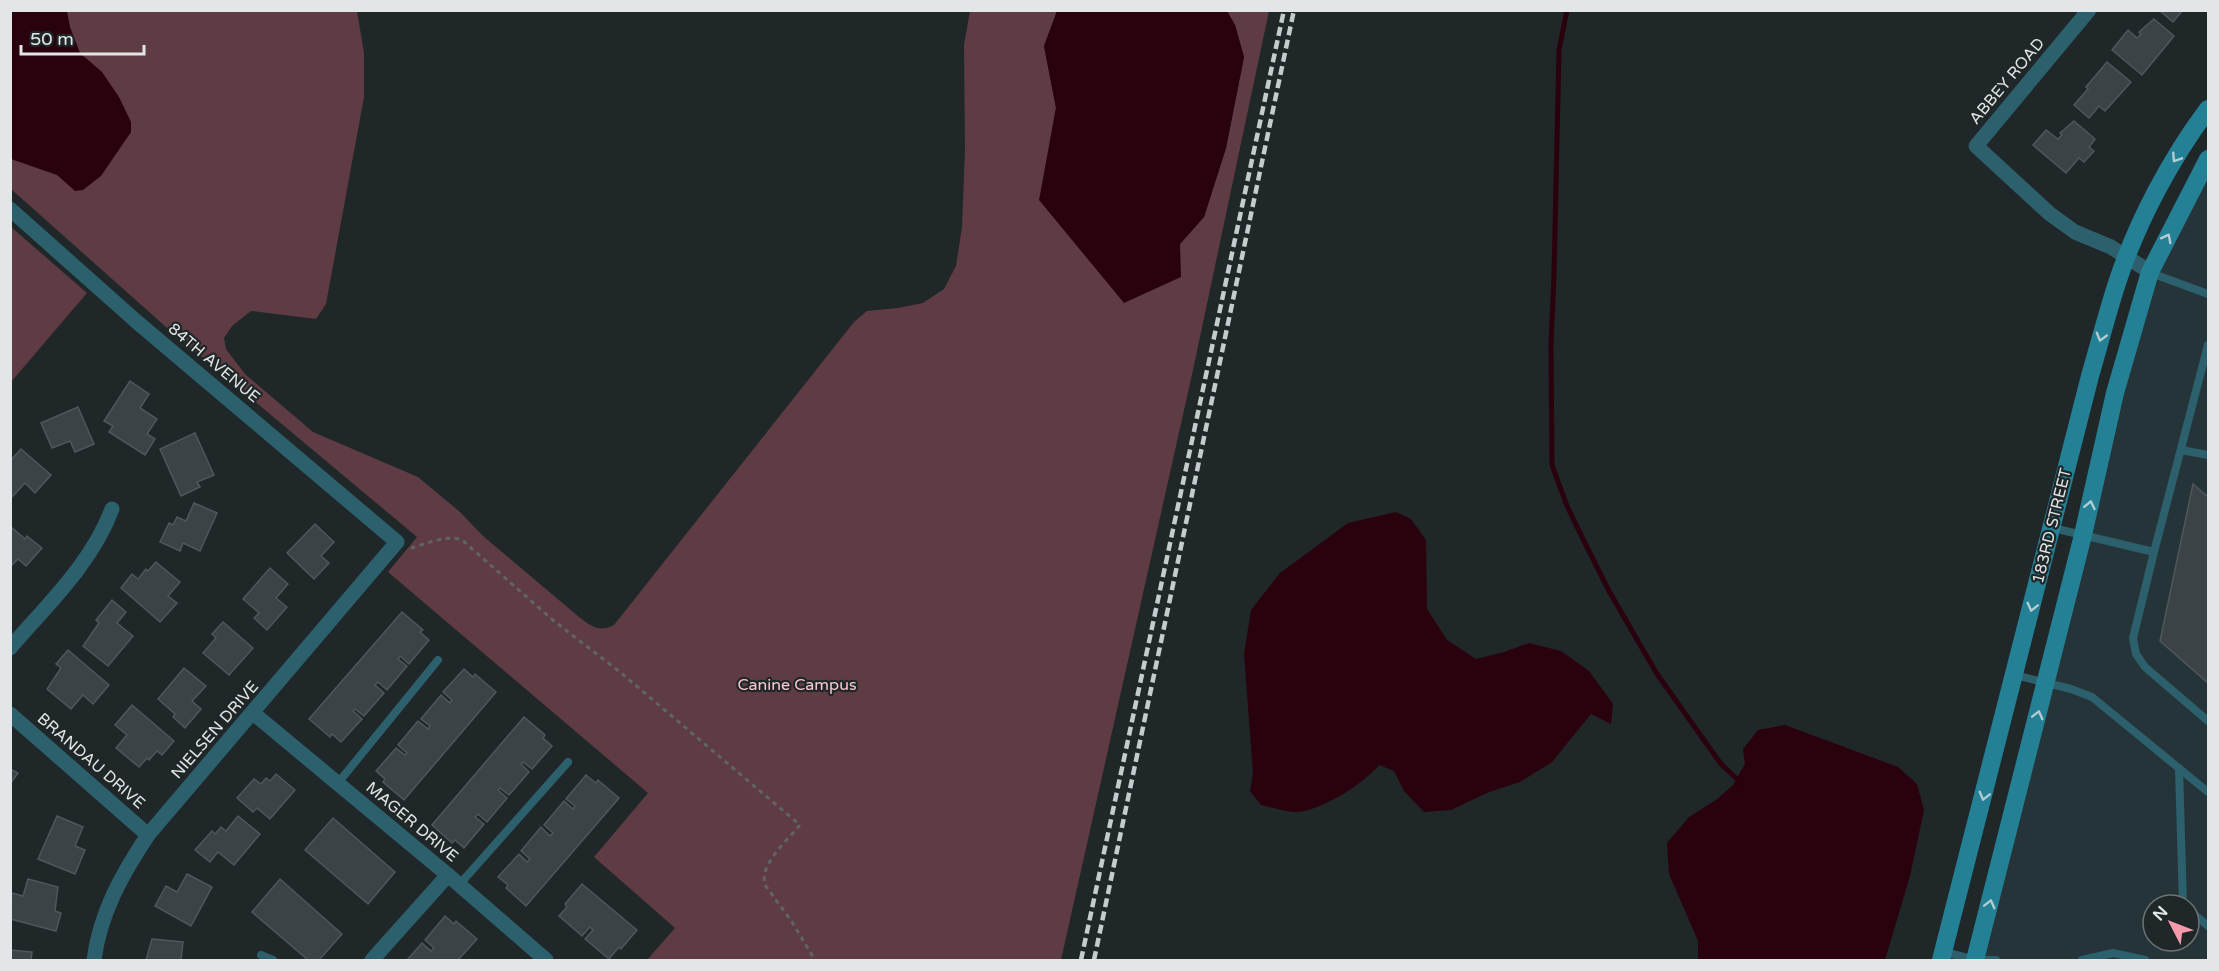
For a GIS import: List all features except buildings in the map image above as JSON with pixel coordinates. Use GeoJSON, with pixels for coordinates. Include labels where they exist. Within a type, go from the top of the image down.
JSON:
{"type":"FeatureCollection","features":[{"type":"Feature","properties":{"kind":"street","name":"ABBEY ROAD"},"geometry":{"type":"LineString","coordinates":[[2089,10],[1976,146],[2050,214],[2076,232],[2111,247],[2127,257]]}},
{"type":"Feature","properties":{"kind":"street","name":"183RD STREET"},"geometry":{"type":"LineString","coordinates":[[1943,956],[2090,376],[2117,282],[2143,219],[2171,166],[2208,109]]}},
{"type":"Feature","properties":{"kind":"street","name":"183RD STREET"},"geometry":{"type":"LineString","coordinates":[[1976,960],[2083,535],[2115,393],[2150,272],[2208,159]]}},
{"type":"Feature","properties":{"kind":"street","name":"84TH AVENUE"},"geometry":{"type":"LineString","coordinates":[[10,209],[136,322],[402,545]]}},
{"type":"Feature","properties":{"kind":"street"},"geometry":{"type":"LineString","coordinates":[[2127,257],[2150,272]]}},
{"type":"Feature","properties":{"kind":"street"},"geometry":{"type":"LineString","coordinates":[[10,648],[90,555],[104,531],[112,509]]}},
{"type":"Feature","properties":{"kind":"street","name":"NIELSEN DRIVE"},"geometry":{"type":"LineString","coordinates":[[94,960],[100,928],[107,908],[126,868],[148,835],[402,545]]}},
{"type":"Feature","properties":{"kind":"street","name":"MAGER DRIVE"},"geometry":{"type":"LineString","coordinates":[[253,713],[454,880],[546,960]]}},
{"type":"Feature","properties":{"kind":"street","name":"BRANDAU DRIVE"},"geometry":{"type":"LineString","coordinates":[[10,714],[148,835]]}},
{"type":"Feature","properties":{"kind":"street"},"geometry":{"type":"LineString","coordinates":[[372,960],[454,880]]}},
{"type":"Feature","properties":{"kind":"lane"},"geometry":{"type":"LineString","coordinates":[[2150,272],[2208,294]]}},
{"type":"Feature","properties":{"kind":"lane"},"geometry":{"type":"LineString","coordinates":[[2208,345],[2133,638],[2136,654],[2145,667],[2208,720]]}},
{"type":"Feature","properties":{"kind":"lane"},"geometry":{"type":"LineString","coordinates":[[2181,450],[2208,455]]}},
{"type":"Feature","properties":{"kind":"lane"},"geometry":{"type":"LineString","coordinates":[[2051,528],[2154,552]]}},
{"type":"Feature","properties":{"kind":"lane"},"geometry":{"type":"LineString","coordinates":[[338,783],[438,660]]}},
{"type":"Feature","properties":{"kind":"lane"},"geometry":{"type":"LineString","coordinates":[[2015,675],[2071,689],[2092,698],[2208,792]]}},
{"type":"Feature","properties":{"kind":"lane"},"geometry":{"type":"LineString","coordinates":[[454,880],[568,762]]}},
{"type":"Feature","properties":{"kind":"lane"},"geometry":{"type":"LineString","coordinates":[[2179,768],[2183,893]]}},
{"type":"Feature","properties":{"kind":"lane"},"geometry":{"type":"LineString","coordinates":[[2082,960],[2113,953],[2145,960]]}},
{"type":"Feature","properties":{"kind":"lane"},"geometry":{"type":"LineString","coordinates":[[261,955],[273,960]]}},
{"type":"Feature","properties":{"kind":"lane"},"geometry":{"type":"LineString","coordinates":[[1943,956],[1996,960]]}},
{"type":"Feature","properties":{"kind":"path"},"geometry":{"type":"LineString","coordinates":[[402,545],[448,538],[462,540],[554,621],[620,672],[800,825],[771,860],[763,879],[815,960]]}},
{"type":"Feature","properties":{"kind":"shaded area"},"geometry":{"type":"Polygon","coordinates":[[[11,10],[67,11],[70,27],[80,53],[102,72],[119,97],[131,122],[131,132],[101,176],[83,190],[75,191],[57,175],[11,159],[11,10]]]}},
{"type":"Feature","properties":{"kind":"shaded area"},"geometry":{"type":"Polygon","coordinates":[[[1057,11],[1227,11],[1235,25],[1244,57],[1226,148],[1204,217],[1180,244],[1181,277],[1124,303],[1039,200],[1056,108],[1044,46],[1057,11]]]}},
{"type":"Feature","properties":{"kind":"shaded area"},"geometry":{"type":"Polygon","coordinates":[[[2208,145],[2208,960],[1969,960],[2141,280],[2208,145]]]}},
{"type":"Feature","properties":{"kind":"shaded area"},"geometry":{"type":"Polygon","coordinates":[[[1396,512],[1411,519],[1426,540],[1427,609],[1447,640],[1476,659],[1529,643],[1561,651],[1589,671],[1613,704],[1611,724],[1591,714],[1552,762],[1520,782],[1489,792],[1451,810],[1424,812],[1404,791],[1394,771],[1379,765],[1363,780],[1331,801],[1308,810],[1289,812],[1261,805],[1250,791],[1253,773],[1244,654],[1251,610],[1280,573],[1348,523],[1396,512]]]}},
{"type":"Feature","properties":{"kind":"shaded area"},"geometry":{"type":"Polygon","coordinates":[[[1785,725],[1898,767],[1917,784],[1924,810],[1910,876],[1885,960],[1698,960],[1698,941],[1669,874],[1667,843],[1689,817],[1716,800],[1733,785],[1745,764],[1743,749],[1758,730],[1785,725]]]}},
{"type":"Feature","properties":{"kind":"green space","name":"Canine Campus"},"geometry":{"type":"Polygon","coordinates":[[[11,11],[357,11],[364,53],[364,97],[326,304],[316,319],[251,311],[232,326],[224,338],[226,349],[245,374],[313,432],[418,477],[460,512],[483,536],[579,617],[591,626],[604,628],[614,625],[854,322],[867,311],[923,303],[944,289],[956,266],[962,227],[965,150],[964,45],[970,11],[1057,11],[1044,46],[1056,108],[1049,146],[1180,277],[1180,244],[1204,217],[1226,148],[1244,57],[1235,25],[1227,11],[1269,11],[1193,370],[1061,960],[647,960],[675,928],[594,857],[648,793],[388,572],[417,537],[166,327],[11,189],[11,11]]]}},
{"type":"Feature","properties":{"kind":"green space"},"geometry":{"type":"Polygon","coordinates":[[[11,227],[87,293],[11,382],[11,227]]]}},
{"type":"Feature","properties":{"kind":"waterway"},"geometry":{"type":"LineString","coordinates":[[1567,10],[1559,50],[1551,344],[1552,465],[1567,506],[1609,591],[1657,674],[1721,764],[1741,783]]}},
{"type":"Feature","properties":{"kind":"railway"},"geometry":{"type":"LineString","coordinates":[[1081,960],[1284,10]]}},
{"type":"Feature","properties":{"kind":"railway"},"geometry":{"type":"LineString","coordinates":[[1094,960],[1294,10]]}}]}
